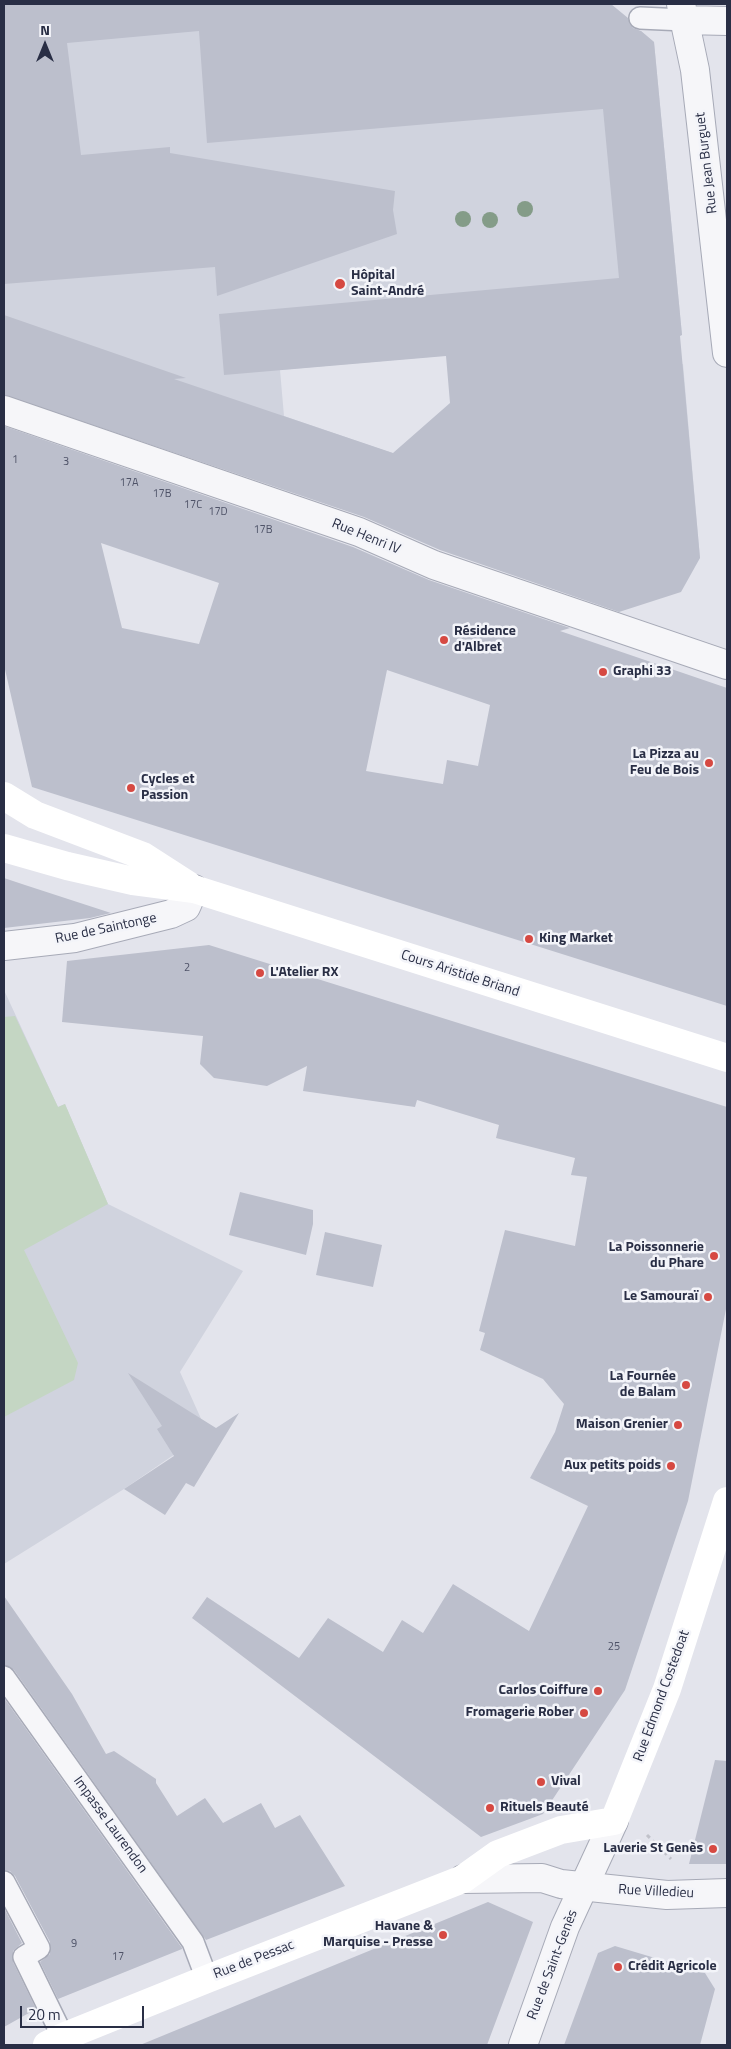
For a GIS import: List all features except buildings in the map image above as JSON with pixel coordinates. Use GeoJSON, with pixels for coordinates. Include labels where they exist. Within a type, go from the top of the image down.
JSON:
{"type":"FeatureCollection","features":[{"type":"Feature","properties":{"kind":"main road","name":"Cours Aristide Briand"},"geometry":{"type":"LineString","coordinates":[[4,796],[35,815],[143,856],[194,889]]}},
{"type":"Feature","properties":{"kind":"main road","name":"Cours Aristide Briand"},"geometry":{"type":"LineString","coordinates":[[4,848],[67,866],[134,881],[194,889],[727,1058]]}},
{"type":"Feature","properties":{"kind":"main road","name":"Rue Edmond Costedoat"},"geometry":{"type":"LineString","coordinates":[[614,1821],[667,1689],[727,1501]]}},
{"type":"Feature","properties":{"kind":"main road","name":"Rue de Pessac"},"geometry":{"type":"LineString","coordinates":[[55,2041],[207,1979],[463,1879],[498,1854],[507,1850],[561,1830],[614,1821]]}},
{"type":"Feature","properties":{"kind":"street"},"geometry":{"type":"LineString","coordinates":[[682,12],[727,21]]}},
{"type":"Feature","properties":{"kind":"street","name":"Rue Jean Burguet"},"geometry":{"type":"LineString","coordinates":[[682,12],[695,70],[727,352]]}},
{"type":"Feature","properties":{"kind":"street","name":"Rue Henri IV"},"geometry":{"type":"LineString","coordinates":[[4,410],[359,532],[434,566],[727,665]]}},
{"type":"Feature","properties":{"kind":"street","name":"Rue de Saintonge"},"geometry":{"type":"LineString","coordinates":[[4,946],[75,938],[171,914],[186,907],[194,889]]}},
{"type":"Feature","properties":{"kind":"street","name":"Rue Edmond Costedoat"},"geometry":{"type":"LineString","coordinates":[[584,1886],[614,1821]]}},
{"type":"Feature","properties":{"kind":"street","name":"Rue de Pessac"},"geometry":{"type":"LineString","coordinates":[[463,1879],[542,1878],[584,1886]]}},
{"type":"Feature","properties":{"kind":"street","name":"Rue Villedieu"},"geometry":{"type":"LineString","coordinates":[[584,1886],[667,1895],[727,1893]]}},
{"type":"Feature","properties":{"kind":"street","name":"Rue de Saint-Genès"},"geometry":{"type":"LineString","coordinates":[[523,2045],[565,1927],[584,1886]]}},
{"type":"Feature","properties":{"kind":"lane"},"geometry":{"type":"LineString","coordinates":[[640,18],[682,12]]}},
{"type":"Feature","properties":{"kind":"lane","name":"Impasse Laurendon"},"geometry":{"type":"LineString","coordinates":[[4,1677],[193,1942],[207,1979]]}},
{"type":"Feature","properties":{"kind":"lane"},"geometry":{"type":"LineString","coordinates":[[4,1882],[39,1948],[24,1957],[55,2041]]}},
{"type":"Feature","properties":{"kind":"shaded area","name":"Hôpital Saint-André"},"geometry":{"type":"Polygon","coordinates":[[[4,4],[524,4],[384,16],[640,40],[641,31],[654,42],[682,335],[280,370],[284,416],[401,456],[629,369],[683,364],[700,558],[645,603],[4,387],[4,92],[50,88],[45,45],[4,49],[4,4]]]}},
{"type":"Feature","properties":{"kind":"shaded area"},"geometry":{"type":"Polygon","coordinates":[[[4,990],[58,1107],[65,1104],[108,1204],[243,1271],[180,1372],[207,1432],[124,1489],[4,1564],[4,990]]]}},
{"type":"Feature","properties":{"kind":"green space"},"geometry":{"type":"Polygon","coordinates":[[[15,1016],[58,1107],[65,1104],[108,1204],[24,1250],[78,1363],[74,1380],[4,1417],[4,1017],[15,1016]]]}},
{"type":"Feature","properties":{"kind":"place","name":"Hôpital Saint-André"},"geometry":{"type":"Point","coordinates":[340,284]}},
{"type":"Feature","properties":{"kind":"place","name":"Résidence d'Albret"},"geometry":{"type":"Point","coordinates":[444,640]}},
{"type":"Feature","properties":{"kind":"place","name":"Graphi 33"},"geometry":{"type":"Point","coordinates":[603,672]}},
{"type":"Feature","properties":{"kind":"place","name":"La Pizza au Feu de Bois"},"geometry":{"type":"Point","coordinates":[709,763]}},
{"type":"Feature","properties":{"kind":"place","name":"Cycles et Passion"},"geometry":{"type":"Point","coordinates":[131,788]}},
{"type":"Feature","properties":{"kind":"place","name":"King Market"},"geometry":{"type":"Point","coordinates":[529,939]}},
{"type":"Feature","properties":{"kind":"place","name":"L'Atelier RX"},"geometry":{"type":"Point","coordinates":[260,973]}},
{"type":"Feature","properties":{"kind":"place","name":"La Poissonnerie du Phare"},"geometry":{"type":"Point","coordinates":[714,1256]}},
{"type":"Feature","properties":{"kind":"place","name":"Le Samouraï"},"geometry":{"type":"Point","coordinates":[708,1297]}},
{"type":"Feature","properties":{"kind":"place","name":"La Fournée de Balam"},"geometry":{"type":"Point","coordinates":[686,1385]}},
{"type":"Feature","properties":{"kind":"place","name":"Maison Grenier"},"geometry":{"type":"Point","coordinates":[678,1425]}},
{"type":"Feature","properties":{"kind":"place","name":"Aux petits poids"},"geometry":{"type":"Point","coordinates":[671,1466]}},
{"type":"Feature","properties":{"kind":"place","name":"Carlos Coiffure"},"geometry":{"type":"Point","coordinates":[598,1691]}},
{"type":"Feature","properties":{"kind":"place","name":"Fromagerie Rober"},"geometry":{"type":"Point","coordinates":[584,1713]}},
{"type":"Feature","properties":{"kind":"place","name":"Vival"},"geometry":{"type":"Point","coordinates":[541,1782]}},
{"type":"Feature","properties":{"kind":"place","name":"Rituels Beauté"},"geometry":{"type":"Point","coordinates":[490,1808]}},
{"type":"Feature","properties":{"kind":"place","name":"Laverie St Genès"},"geometry":{"type":"Point","coordinates":[713,1849]}},
{"type":"Feature","properties":{"kind":"place","name":"Havane & Marquise - Presse"},"geometry":{"type":"Point","coordinates":[443,1935]}},
{"type":"Feature","properties":{"kind":"place","name":"Crédit Agricole"},"geometry":{"type":"Point","coordinates":[618,1967]}}]}
